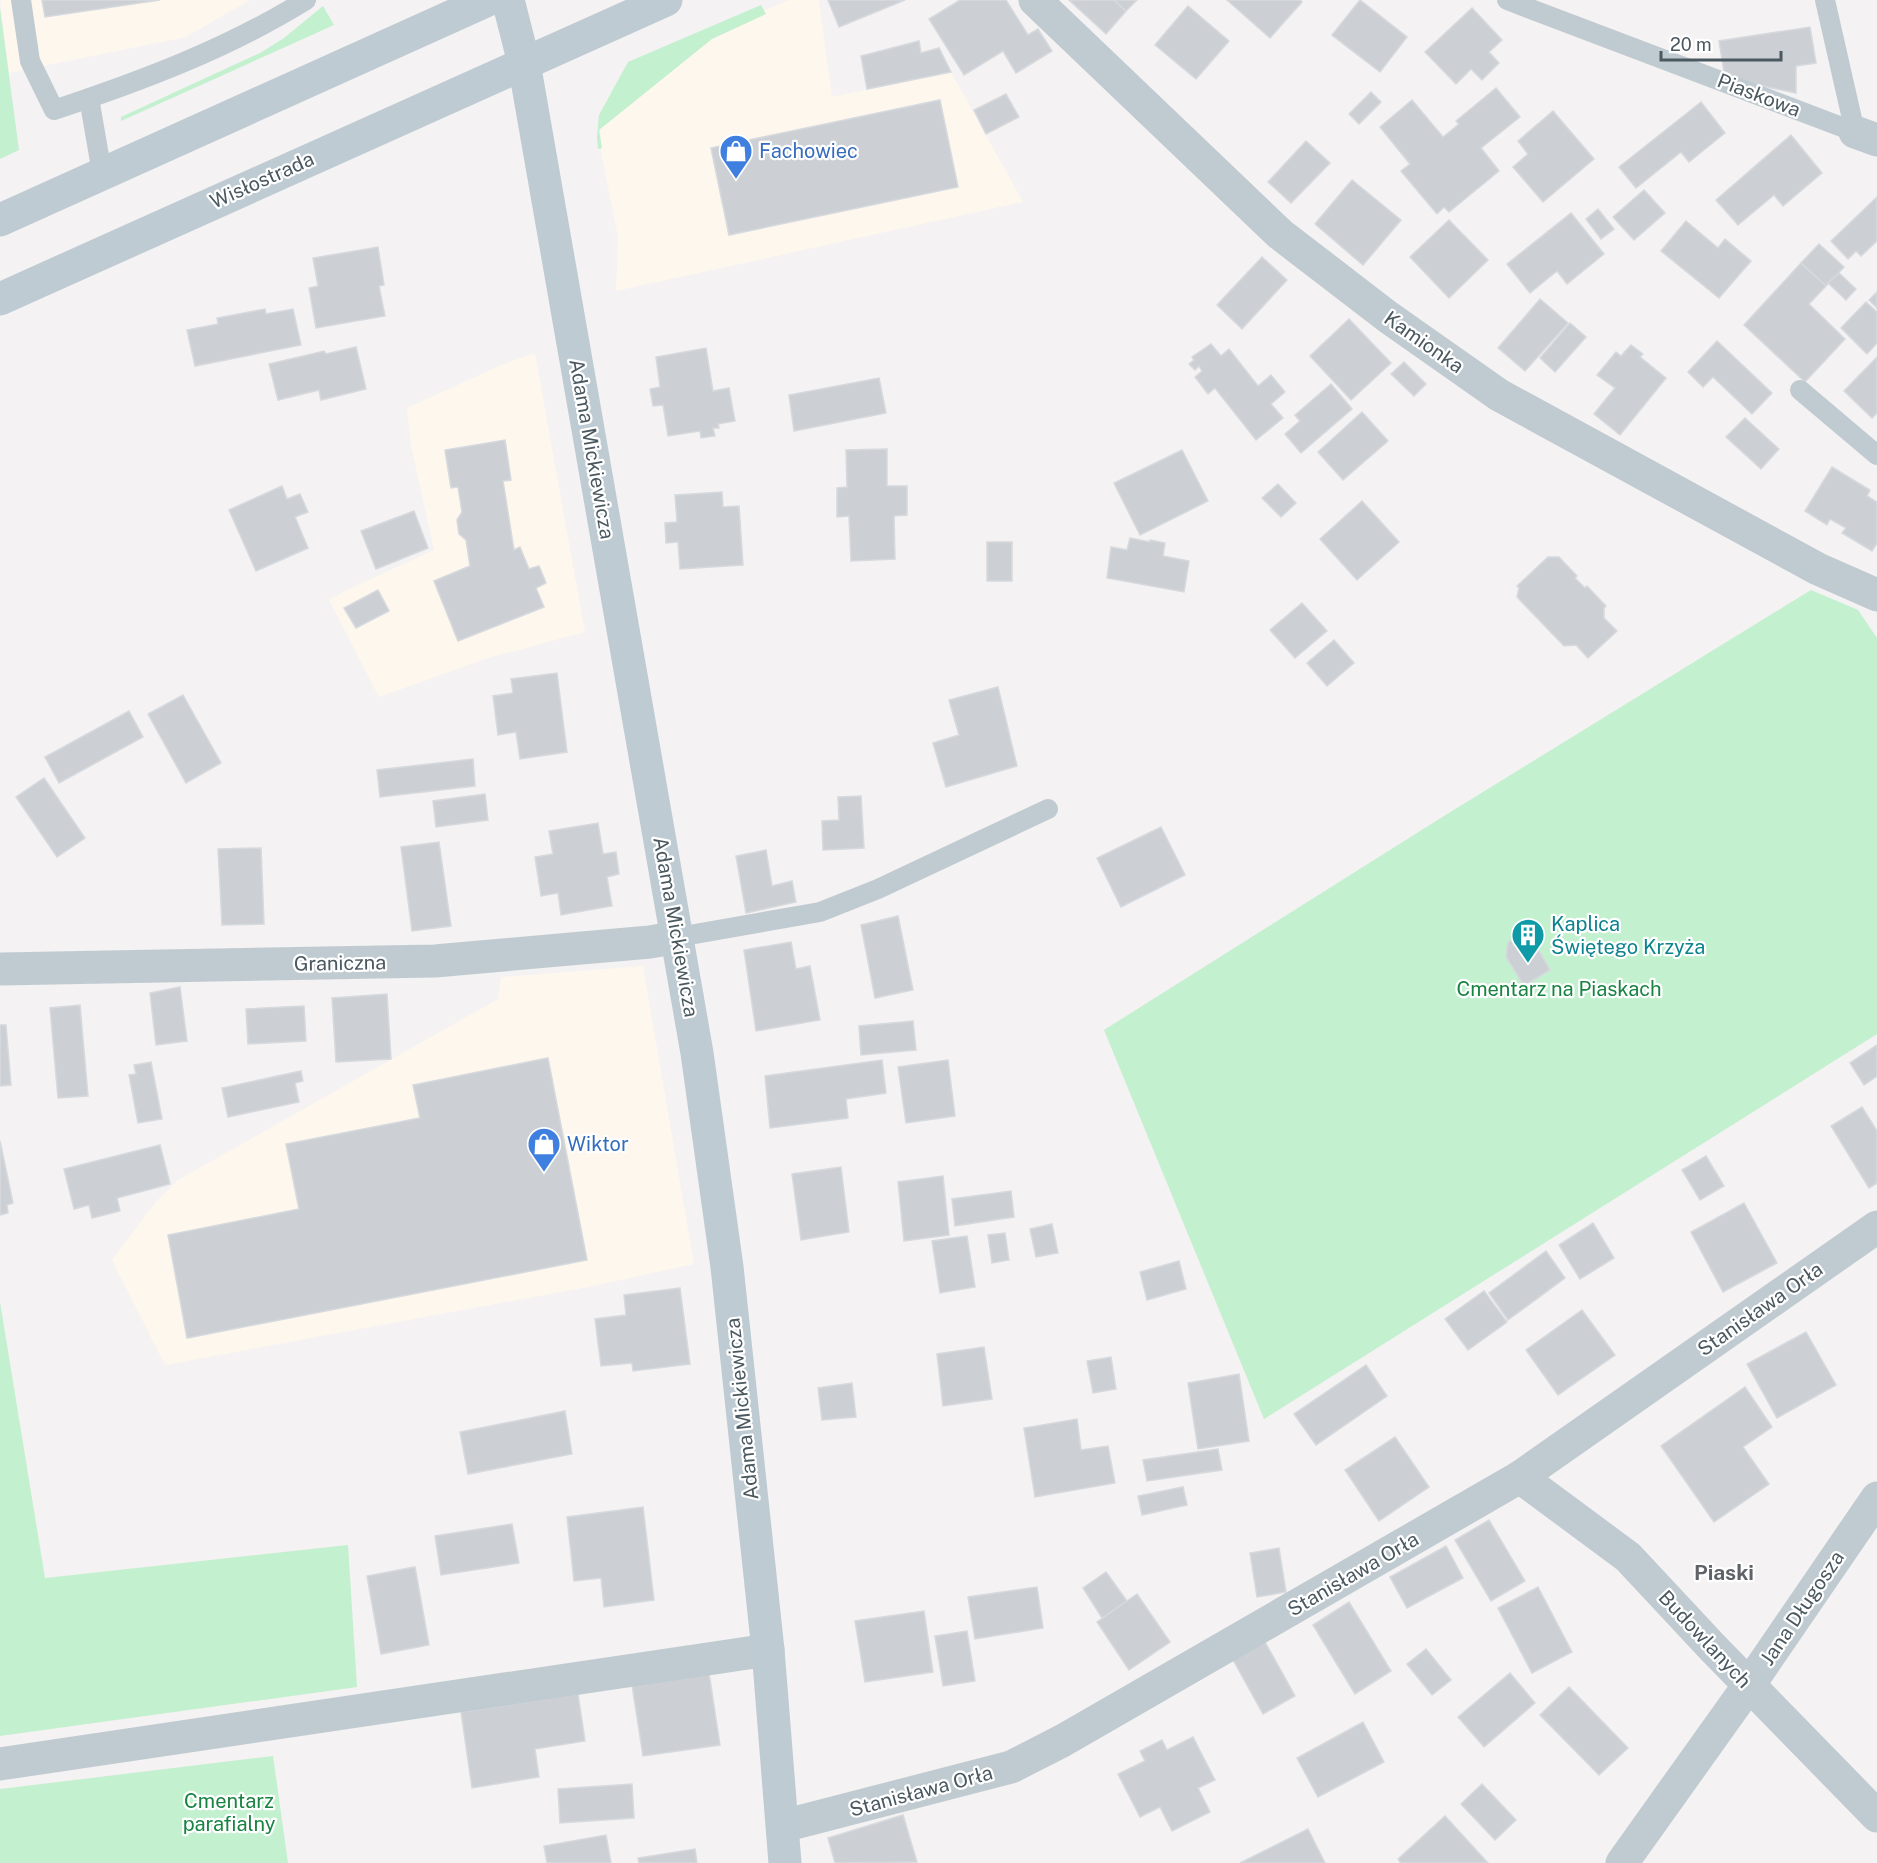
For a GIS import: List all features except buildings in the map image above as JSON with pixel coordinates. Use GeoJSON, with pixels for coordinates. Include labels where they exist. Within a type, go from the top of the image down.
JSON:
{"type":"FeatureCollection","features":[{"type":"Feature","properties":{"kind":"street"},"geometry":{"type":"LineString","coordinates":[[0,220],[488,0]]}},
{"type":"Feature","properties":{"kind":"street","name":"Adama Mickiewicza"},"geometry":{"type":"LineString","coordinates":[[508,0],[524,63],[678,937],[727,1267],[768,1650],[785,1863]]}},
{"type":"Feature","properties":{"kind":"street","name":"Wisłostrada"},"geometry":{"type":"LineString","coordinates":[[0,299],[666,0]]}},
{"type":"Feature","properties":{"kind":"street","name":"Kamionka"},"geometry":{"type":"LineString","coordinates":[[1035,0],[1280,234],[1397,324],[1499,395],[1818,569],[1877,595]]}},
{"type":"Feature","properties":{"kind":"street","name":"Graniczna"},"geometry":{"type":"LineString","coordinates":[[0,969],[435,961],[650,942],[678,937]]}},
{"type":"Feature","properties":{"kind":"street","name":"Stanisława Orła"},"geometry":{"type":"LineString","coordinates":[[783,1826],[1011,1767],[1062,1741],[1520,1477],[1877,1227]]}},
{"type":"Feature","properties":{"kind":"street","name":"Budowlanych"},"geometry":{"type":"LineString","coordinates":[[1520,1477],[1628,1557],[1877,1816]]}},
{"type":"Feature","properties":{"kind":"street","name":"Jana Długosza"},"geometry":{"type":"LineString","coordinates":[[1622,1863],[1749,1685],[1877,1498]]}},
{"type":"Feature","properties":{"kind":"street"},"geometry":{"type":"LineString","coordinates":[[0,1764],[768,1650]]}},
{"type":"Feature","properties":{"kind":"lane"},"geometry":{"type":"LineString","coordinates":[[21,0],[30,61],[54,110],[217,49],[271,22],[306,0]]}},
{"type":"Feature","properties":{"kind":"lane"},"geometry":{"type":"LineString","coordinates":[[1825,0],[1866,136]]}},
{"type":"Feature","properties":{"kind":"lane","name":"Piaskowa"},"geometry":{"type":"LineString","coordinates":[[1513,1],[1866,136]]}},
{"type":"Feature","properties":{"kind":"lane"},"geometry":{"type":"LineString","coordinates":[[89,98],[102,173]]}},
{"type":"Feature","properties":{"kind":"lane"},"geometry":{"type":"LineString","coordinates":[[1800,390],[1877,455]]}},
{"type":"Feature","properties":{"kind":"lane"},"geometry":{"type":"LineString","coordinates":[[678,937],[820,912],[878,889],[1048,810]]}},
{"type":"Feature","properties":{"kind":"shaded area"},"geometry":{"type":"Polygon","coordinates":[[[0,0],[250,0],[186,37],[9,73],[0,0]]]}},
{"type":"Feature","properties":{"kind":"shaded area"},"geometry":{"type":"Polygon","coordinates":[[[789,0],[819,0],[832,97],[951,72],[1023,202],[616,291],[618,237],[601,152],[600,121],[638,63],[789,0]]]}},
{"type":"Feature","properties":{"kind":"shaded area"},"geometry":{"type":"Polygon","coordinates":[[[535,353],[585,632],[488,658],[379,697],[329,600],[434,550],[411,446],[407,408],[499,366],[535,353]]]}},
{"type":"Feature","properties":{"kind":"shaded area"},"geometry":{"type":"Polygon","coordinates":[[[643,966],[694,1264],[593,1286],[165,1365],[112,1260],[155,1203],[178,1180],[498,999],[501,977],[643,966]]]}},
{"type":"Feature","properties":{"kind":"green space"},"geometry":{"type":"Polygon","coordinates":[[[761,5],[766,14],[712,39],[599,130],[602,148],[598,149],[599,115],[628,62],[761,5]]]}},
{"type":"Feature","properties":{"kind":"green space"},"geometry":{"type":"Polygon","coordinates":[[[323,6],[334,25],[121,121],[121,117],[260,53],[284,38],[323,6]]]}},
{"type":"Feature","properties":{"kind":"green space"},"geometry":{"type":"Polygon","coordinates":[[[0,8],[19,150],[0,159],[0,8]]]}},
{"type":"Feature","properties":{"kind":"green space","name":"Cmentarz na Piaskach"},"geometry":{"type":"Polygon","coordinates":[[[1811,590],[1858,610],[1877,638],[1877,1034],[1264,1419],[1104,1030],[1444,816],[1811,590]]]}},
{"type":"Feature","properties":{"kind":"green space"},"geometry":{"type":"Polygon","coordinates":[[[0,1302],[45,1578],[348,1545],[357,1687],[0,1736],[0,1302]]]}},
{"type":"Feature","properties":{"kind":"green space","name":"Cmentarz parafialny"},"geometry":{"type":"Polygon","coordinates":[[[273,1756],[288,1863],[0,1863],[0,1789],[273,1756]]]}},
{"type":"Feature","properties":{"kind":"place","name":"Fachowiec"},"geometry":{"type":"Point","coordinates":[736,180]}},
{"type":"Feature","properties":{"kind":"place","name":"Kaplica Świętego Krzyża"},"geometry":{"type":"Point","coordinates":[1528,964]}},
{"type":"Feature","properties":{"kind":"place","name":"Wiktor"},"geometry":{"type":"Point","coordinates":[544,1173]}},
{"type":"Feature","properties":{"kind":"district","name":"Piaski"},"geometry":{"type":"Point","coordinates":[1724,1572]}}]}
